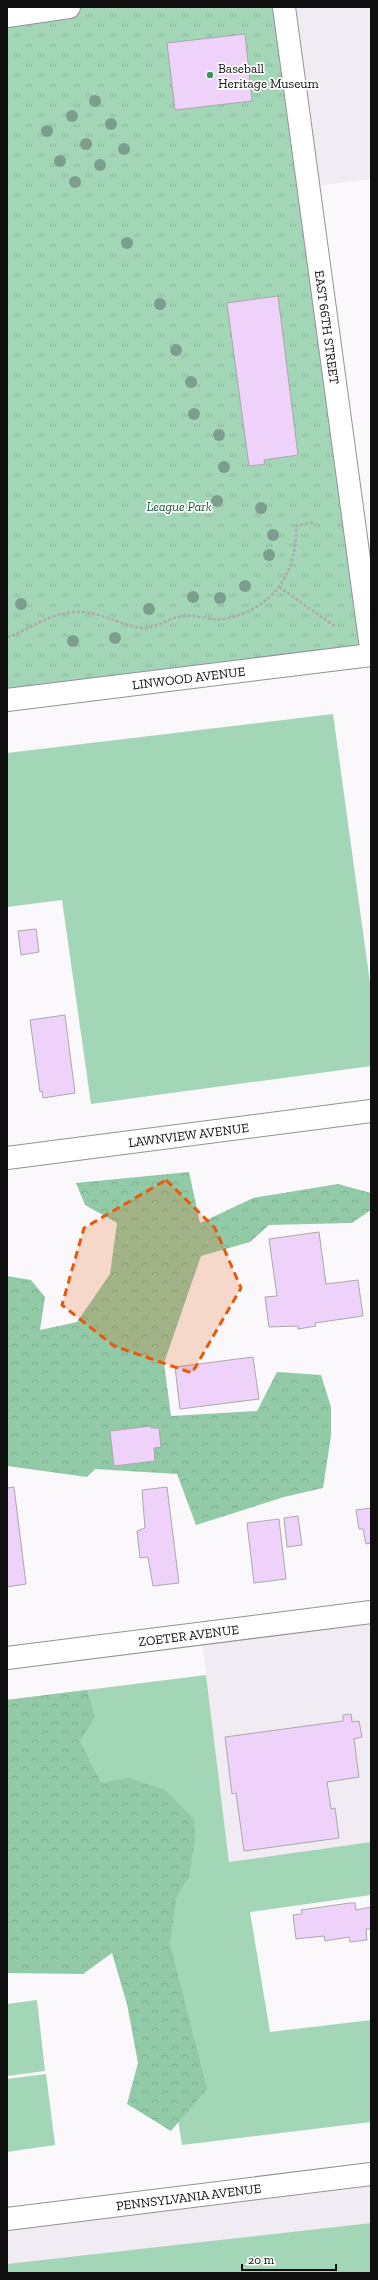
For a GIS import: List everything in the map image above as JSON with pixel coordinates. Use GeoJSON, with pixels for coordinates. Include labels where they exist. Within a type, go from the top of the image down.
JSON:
{"type":"FeatureCollection","features":[{"type":"Feature","properties":{"kind":"street"},"geometry":{"type":"LineString","coordinates":[[7,16],[69,7]]}},
{"type":"Feature","properties":{"kind":"street","name":"EAST 66TH STREET"},"geometry":{"type":"LineString","coordinates":[[284,7],[371,648]]}},
{"type":"Feature","properties":{"kind":"street","name":"LINWOOD AVENUE"},"geometry":{"type":"LineString","coordinates":[[7,700],[371,655]]}},
{"type":"Feature","properties":{"kind":"street","name":"LAWNVIEW AVENUE"},"geometry":{"type":"LineString","coordinates":[[7,1158],[371,1111]]}},
{"type":"Feature","properties":{"kind":"street","name":"ZOETER AVENUE"},"geometry":{"type":"LineString","coordinates":[[7,1658],[371,1612]]}},
{"type":"Feature","properties":{"kind":"street","name":"PENNSYLVANIA AVENUE"},"geometry":{"type":"LineString","coordinates":[[7,2219],[371,2174]]}},
{"type":"Feature","properties":{"kind":"path"},"geometry":{"type":"LineString","coordinates":[[7,637],[44,619],[64,613],[96,614],[143,628],[187,616],[202,619],[223,619],[247,612],[265,601],[279,587],[288,573],[294,556],[296,526],[315,522]]}},
{"type":"Feature","properties":{"kind":"path"},"geometry":{"type":"LineString","coordinates":[[279,587],[336,627]]}},
{"type":"Feature","properties":{"kind":"highlighted area"},"geometry":{"type":"Polygon","coordinates":[[[166,1180],[215,1228],[241,1288],[192,1373],[114,1346],[62,1305],[84,1228],[166,1180]]]}},
{"type":"Feature","properties":{"kind":"shaded area"},"geometry":{"type":"Polygon","coordinates":[[[284,7],[371,7],[371,179],[309,187],[284,7]]]}},
{"type":"Feature","properties":{"kind":"shaded area"},"geometry":{"type":"Polygon","coordinates":[[[371,1612],[371,1842],[229,1862],[201,1634],[371,1612]]]}},
{"type":"Feature","properties":{"kind":"shaded area"},"geometry":{"type":"Polygon","coordinates":[[[371,2174],[371,2273],[7,2273],[7,2219],[371,2174]]]}},
{"type":"Feature","properties":{"kind":"green space","name":"League Park"},"geometry":{"type":"Polygon","coordinates":[[[62,7],[284,7],[371,648],[7,702],[7,14],[62,7]]]}},
{"type":"Feature","properties":{"kind":"green space"},"geometry":{"type":"Polygon","coordinates":[[[333,714],[371,990],[371,1066],[91,1104],[62,900],[7,907],[7,753],[333,714]]]}},
{"type":"Feature","properties":{"kind":"green space"},"geometry":{"type":"Polygon","coordinates":[[[189,1172],[200,1223],[253,1198],[338,1184],[371,1193],[371,1210],[352,1223],[269,1225],[250,1242],[201,1256],[164,1363],[171,1416],[257,1411],[277,1372],[321,1375],[331,1407],[331,1436],[323,1488],[284,1497],[196,1525],[177,1474],[95,1469],[87,1477],[7,1466],[7,1276],[31,1280],[45,1297],[40,1330],[77,1322],[110,1274],[117,1223],[85,1205],[76,1183],[189,1172]]]}},
{"type":"Feature","properties":{"kind":"green space"},"geometry":{"type":"Polygon","coordinates":[[[206,1675],[229,1862],[371,1842],[371,1895],[250,1912],[270,2032],[371,2020],[371,2122],[182,2145],[139,1874],[7,1700],[206,1675]]]}},
{"type":"Feature","properties":{"kind":"green space"},"geometry":{"type":"Polygon","coordinates":[[[87,1690],[95,1717],[80,1741],[101,1783],[128,1778],[165,1790],[194,1819],[195,1839],[189,1877],[176,1898],[170,1944],[207,2089],[171,2131],[127,2104],[138,2063],[127,2004],[112,1953],[83,1974],[7,1973],[7,1700],[87,1690]]]}},
{"type":"Feature","properties":{"kind":"green space"},"geometry":{"type":"Polygon","coordinates":[[[37,2000],[45,2071],[7,2076],[7,2004],[37,2000]]]}},
{"type":"Feature","properties":{"kind":"green space"},"geometry":{"type":"Polygon","coordinates":[[[46,2074],[55,2145],[7,2152],[7,2079],[46,2074]]]}},
{"type":"Feature","properties":{"kind":"green space"},"geometry":{"type":"Polygon","coordinates":[[[371,2223],[371,2273],[7,2273],[7,2264],[371,2223]]]}},
{"type":"Feature","properties":{"kind":"building","name":"Baseball Heritage Museum"},"geometry":{"type":"Polygon","coordinates":[[[245,34],[252,101],[175,110],[167,43],[245,34]]]}},
{"type":"Feature","properties":{"kind":"building"},"geometry":{"type":"Polygon","coordinates":[[[278,296],[298,455],[264,460],[265,464],[249,466],[227,303],[278,296]]]}},
{"type":"Feature","properties":{"kind":"building"},"geometry":{"type":"Polygon","coordinates":[[[36,929],[39,952],[21,955],[18,931],[36,929]]]}},
{"type":"Feature","properties":{"kind":"building"},"geometry":{"type":"Polygon","coordinates":[[[65,1015],[75,1093],[43,1098],[42,1091],[40,1092],[30,1020],[65,1015]]]}},
{"type":"Feature","properties":{"kind":"building"},"geometry":{"type":"Polygon","coordinates":[[[319,1232],[326,1284],[358,1280],[363,1316],[315,1323],[316,1326],[298,1329],[298,1326],[269,1327],[265,1297],[277,1296],[269,1239],[319,1232]]]}},
{"type":"Feature","properties":{"kind":"building"},"geometry":{"type":"Polygon","coordinates":[[[253,1357],[259,1399],[180,1409],[175,1367],[253,1357]]]}},
{"type":"Feature","properties":{"kind":"building"},"geometry":{"type":"Polygon","coordinates":[[[151,1426],[151,1428],[159,1428],[161,1447],[154,1448],[155,1461],[114,1466],[110,1431],[151,1426]]]}},
{"type":"Feature","properties":{"kind":"building"},"geometry":{"type":"Polygon","coordinates":[[[14,1487],[26,1584],[7,1587],[7,1488],[14,1487]]]}},
{"type":"Feature","properties":{"kind":"building"},"geometry":{"type":"Polygon","coordinates":[[[167,1487],[179,1583],[153,1586],[148,1557],[140,1558],[137,1531],[145,1528],[142,1490],[167,1487]]]}},
{"type":"Feature","properties":{"kind":"building"},"geometry":{"type":"Polygon","coordinates":[[[371,1508],[371,1543],[366,1544],[363,1529],[359,1529],[356,1510],[371,1508]]]}},
{"type":"Feature","properties":{"kind":"building"},"geometry":{"type":"Polygon","coordinates":[[[298,1516],[302,1545],[287,1547],[284,1518],[298,1516]]]}},
{"type":"Feature","properties":{"kind":"building"},"geometry":{"type":"Polygon","coordinates":[[[279,1519],[286,1579],[254,1583],[247,1523],[279,1519]]]}},
{"type":"Feature","properties":{"kind":"building"},"geometry":{"type":"Polygon","coordinates":[[[351,1714],[352,1722],[359,1721],[362,1737],[354,1739],[359,1777],[327,1782],[331,1809],[335,1808],[339,1838],[244,1851],[236,1793],[232,1794],[225,1737],[343,1721],[343,1715],[351,1714]]]}},
{"type":"Feature","properties":{"kind":"building"},"geometry":{"type":"Polygon","coordinates":[[[355,1903],[356,1910],[371,1907],[371,1929],[366,1929],[367,1940],[350,1942],[349,1937],[325,1941],[324,1936],[296,1939],[293,1915],[302,1914],[301,1910],[355,1903]]]}},
{"type":"Feature","properties":{"kind":"place","name":"Baseball Heritage Museum"},"geometry":{"type":"Point","coordinates":[210,75]}}]}
